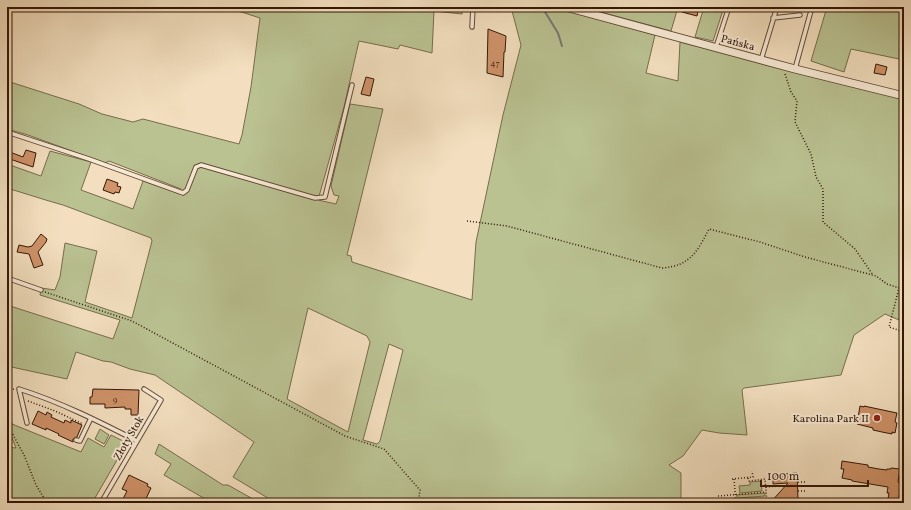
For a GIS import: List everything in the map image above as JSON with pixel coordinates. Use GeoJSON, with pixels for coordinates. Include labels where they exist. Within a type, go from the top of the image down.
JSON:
{"type":"FeatureCollection","features":[{"type":"Feature","properties":{"kind":"street","name":"Pańska"},"geometry":{"type":"LineString","coordinates":[[566,7],[783,66],[904,96]]}},
{"type":"Feature","properties":{"kind":"lane"},"geometry":{"type":"LineString","coordinates":[[472,28],[474,7]]}},
{"type":"Feature","properties":{"kind":"lane"},"geometry":{"type":"LineString","coordinates":[[716,48],[729,7]]}},
{"type":"Feature","properties":{"kind":"lane"},"geometry":{"type":"LineString","coordinates":[[761,60],[777,7]]}},
{"type":"Feature","properties":{"kind":"lane"},"geometry":{"type":"LineString","coordinates":[[795,69],[812,7]]}},
{"type":"Feature","properties":{"kind":"lane"},"geometry":{"type":"LineString","coordinates":[[773,18],[800,15]]}},
{"type":"Feature","properties":{"kind":"lane"},"geometry":{"type":"LineString","coordinates":[[7,132],[89,159],[183,193],[187,190],[196,167],[200,164],[315,198],[325,197],[352,85]]}},
{"type":"Feature","properties":{"kind":"lane"},"geometry":{"type":"LineString","coordinates":[[7,278],[41,290]]}},
{"type":"Feature","properties":{"kind":"lane"},"geometry":{"type":"LineString","coordinates":[[18,389],[45,398],[137,441]]}},
{"type":"Feature","properties":{"kind":"lane"},"geometry":{"type":"LineString","coordinates":[[18,389],[27,423]]}},
{"type":"Feature","properties":{"kind":"lane","name":"Złoty Stok"},"geometry":{"type":"LineString","coordinates":[[101,503],[161,400],[144,389]]}},
{"type":"Feature","properties":{"kind":"lane"},"geometry":{"type":"LineString","coordinates":[[76,440],[80,442],[90,418]]}},
{"type":"Feature","properties":{"kind":"path"},"geometry":{"type":"LineString","coordinates":[[783,66],[791,92],[797,101],[795,122],[811,154],[816,177],[822,189],[823,222],[855,249],[874,275],[887,284],[899,288],[889,328],[904,332]]}},
{"type":"Feature","properties":{"kind":"path"},"geometry":{"type":"LineString","coordinates":[[467,221],[507,226],[662,268],[672,268],[692,258],[708,229],[760,242],[804,257],[874,275]]}},
{"type":"Feature","properties":{"kind":"path"},"geometry":{"type":"LineString","coordinates":[[41,290],[132,321],[345,436],[384,450],[420,490],[418,503]]}},
{"type":"Feature","properties":{"kind":"path"},"geometry":{"type":"LineString","coordinates":[[7,390],[18,389]]}},
{"type":"Feature","properties":{"kind":"path"},"geometry":{"type":"LineString","coordinates":[[29,401],[83,424]]}},
{"type":"Feature","properties":{"kind":"path"},"geometry":{"type":"LineString","coordinates":[[7,408],[11,431],[24,455],[36,485],[47,503]]}},
{"type":"Feature","properties":{"kind":"path"},"geometry":{"type":"LineString","coordinates":[[48,413],[50,409]]}},
{"type":"Feature","properties":{"kind":"path"},"geometry":{"type":"LineString","coordinates":[[69,422],[70,418]]}},
{"type":"Feature","properties":{"kind":"path"},"geometry":{"type":"LineString","coordinates":[[736,503],[733,479],[753,478],[752,472]]}},
{"type":"Feature","properties":{"kind":"path"},"geometry":{"type":"LineString","coordinates":[[748,478],[749,481],[765,479],[767,503]]}},
{"type":"Feature","properties":{"kind":"path"},"geometry":{"type":"LineString","coordinates":[[798,482],[806,482]]}},
{"type":"Feature","properties":{"kind":"path"},"geometry":{"type":"LineString","coordinates":[[766,487],[782,486]]}},
{"type":"Feature","properties":{"kind":"path"},"geometry":{"type":"LineString","coordinates":[[798,491],[805,490]]}},
{"type":"Feature","properties":{"kind":"path"},"geometry":{"type":"LineString","coordinates":[[718,496],[766,492]]}},
{"type":"Feature","properties":{"kind":"path"},"geometry":{"type":"LineString","coordinates":[[832,503],[833,500],[862,503]]}},
{"type":"Feature","properties":{"kind":"green space"},"geometry":{"type":"Polygon","coordinates":[[[226,7],[463,7],[462,14],[434,11],[432,53],[400,45],[398,49],[359,41],[344,107],[318,200],[336,204],[339,196],[334,195],[331,186],[350,104],[383,109],[347,255],[351,256],[352,262],[472,300],[476,242],[503,115],[521,45],[511,7],[552,7],[655,35],[646,73],[678,81],[680,42],[904,99],[904,322],[885,314],[854,335],[841,375],[744,388],[742,390],[747,435],[702,430],[683,456],[669,465],[681,473],[681,503],[276,503],[233,477],[254,442],[155,375],[130,369],[76,352],[67,379],[7,366],[7,305],[113,339],[120,320],[40,295],[41,288],[55,290],[60,277],[65,243],[97,251],[85,302],[132,318],[152,241],[151,238],[63,205],[7,188],[7,164],[41,176],[50,151],[91,162],[81,190],[133,209],[143,181],[180,194],[181,189],[109,161],[105,163],[28,135],[7,129],[7,81],[79,104],[102,114],[133,122],[143,119],[239,144],[251,87],[260,18],[226,7]],[[308,308],[287,399],[348,432],[370,342],[367,336],[308,308]],[[389,344],[363,440],[377,444],[380,441],[403,350],[389,344]]]}},
{"type":"Feature","properties":{"kind":"green space"},"geometry":{"type":"Polygon","coordinates":[[[582,7],[678,7],[671,31],[582,7]]]}},
{"type":"Feature","properties":{"kind":"green space"},"geometry":{"type":"Polygon","coordinates":[[[704,7],[724,7],[713,41],[695,37],[704,7]]]}},
{"type":"Feature","properties":{"kind":"green space"},"geometry":{"type":"Polygon","coordinates":[[[827,7],[904,7],[904,60],[851,49],[844,72],[811,61],[827,7]]]}},
{"type":"Feature","properties":{"kind":"green space"},"geometry":{"type":"Polygon","coordinates":[[[7,396],[12,424],[81,452],[88,438],[104,447],[111,435],[127,443],[92,503],[7,503],[7,447],[16,448],[7,426],[7,396]]]}},
{"type":"Feature","properties":{"kind":"green space"},"geometry":{"type":"Polygon","coordinates":[[[100,429],[109,435],[104,444],[95,439],[100,429]]]}},
{"type":"Feature","properties":{"kind":"green space"},"geometry":{"type":"Polygon","coordinates":[[[159,444],[223,485],[228,485],[260,503],[212,503],[164,475],[171,464],[155,454],[159,444]]]}},
{"type":"Feature","properties":{"kind":"green space"},"geometry":{"type":"Polygon","coordinates":[[[761,481],[762,491],[740,493],[739,486],[750,485],[750,482],[761,481]]]}},
{"type":"Feature","properties":{"kind":"green space"},"geometry":{"type":"Polygon","coordinates":[[[765,493],[765,496],[737,497],[737,495],[765,493]]]}},
{"type":"Feature","properties":{"kind":"building"},"geometry":{"type":"Polygon","coordinates":[[[683,7],[699,7],[697,16],[682,12],[683,7]]]}},
{"type":"Feature","properties":{"kind":"building"},"geometry":{"type":"Polygon","coordinates":[[[488,29],[506,36],[503,77],[487,73],[488,29]]]}},
{"type":"Feature","properties":{"kind":"building"},"geometry":{"type":"Polygon","coordinates":[[[876,64],[887,67],[885,75],[874,73],[876,64]]]}},
{"type":"Feature","properties":{"kind":"building"},"geometry":{"type":"Polygon","coordinates":[[[366,77],[374,79],[370,96],[361,94],[366,77]]]}},
{"type":"Feature","properties":{"kind":"building"},"geometry":{"type":"Polygon","coordinates":[[[26,150],[36,153],[33,167],[7,158],[7,151],[23,157],[26,150]]]}},
{"type":"Feature","properties":{"kind":"building"},"geometry":{"type":"Polygon","coordinates":[[[107,179],[118,183],[117,186],[121,187],[119,193],[115,192],[114,194],[103,190],[107,179]]]}},
{"type":"Feature","properties":{"kind":"building"},"geometry":{"type":"Polygon","coordinates":[[[41,234],[47,239],[38,252],[43,265],[34,268],[29,254],[17,252],[19,245],[28,247],[32,246],[41,234]]]}},
{"type":"Feature","properties":{"kind":"building"},"geometry":{"type":"Polygon","coordinates":[[[93,389],[139,390],[138,415],[131,415],[131,409],[125,409],[125,407],[105,408],[105,404],[90,404],[90,397],[92,397],[93,389]]]}},
{"type":"Feature","properties":{"kind":"building","name":"Karolina Park II"},"geometry":{"type":"Polygon","coordinates":[[[860,406],[897,413],[895,433],[892,432],[892,434],[873,430],[873,428],[857,424],[860,406]]]}},
{"type":"Feature","properties":{"kind":"building"},"geometry":{"type":"Polygon","coordinates":[[[38,411],[46,415],[47,412],[52,415],[51,417],[64,423],[65,420],[71,423],[71,420],[82,425],[77,437],[73,439],[73,442],[46,428],[46,430],[32,424],[38,411]]]}},
{"type":"Feature","properties":{"kind":"building"},"geometry":{"type":"Polygon","coordinates":[[[842,461],[868,465],[868,467],[879,469],[900,469],[898,481],[902,484],[898,501],[888,499],[888,487],[842,478],[844,469],[841,469],[842,461]]]}},
{"type":"Feature","properties":{"kind":"building"},"geometry":{"type":"Polygon","coordinates":[[[797,473],[798,499],[791,500],[788,503],[770,503],[788,483],[773,484],[773,475],[797,473]]]}},
{"type":"Feature","properties":{"kind":"building"},"geometry":{"type":"Polygon","coordinates":[[[129,475],[148,484],[147,486],[151,488],[144,503],[121,503],[127,491],[122,489],[129,475]]]}},
{"type":"Feature","properties":{"kind":"waterway"},"geometry":{"type":"LineString","coordinates":[[542,7],[558,33],[562,46]]}},
{"type":"Feature","properties":{"kind":"place","name":"Karolina Park II"},"geometry":{"type":"Point","coordinates":[877,418]}}]}
